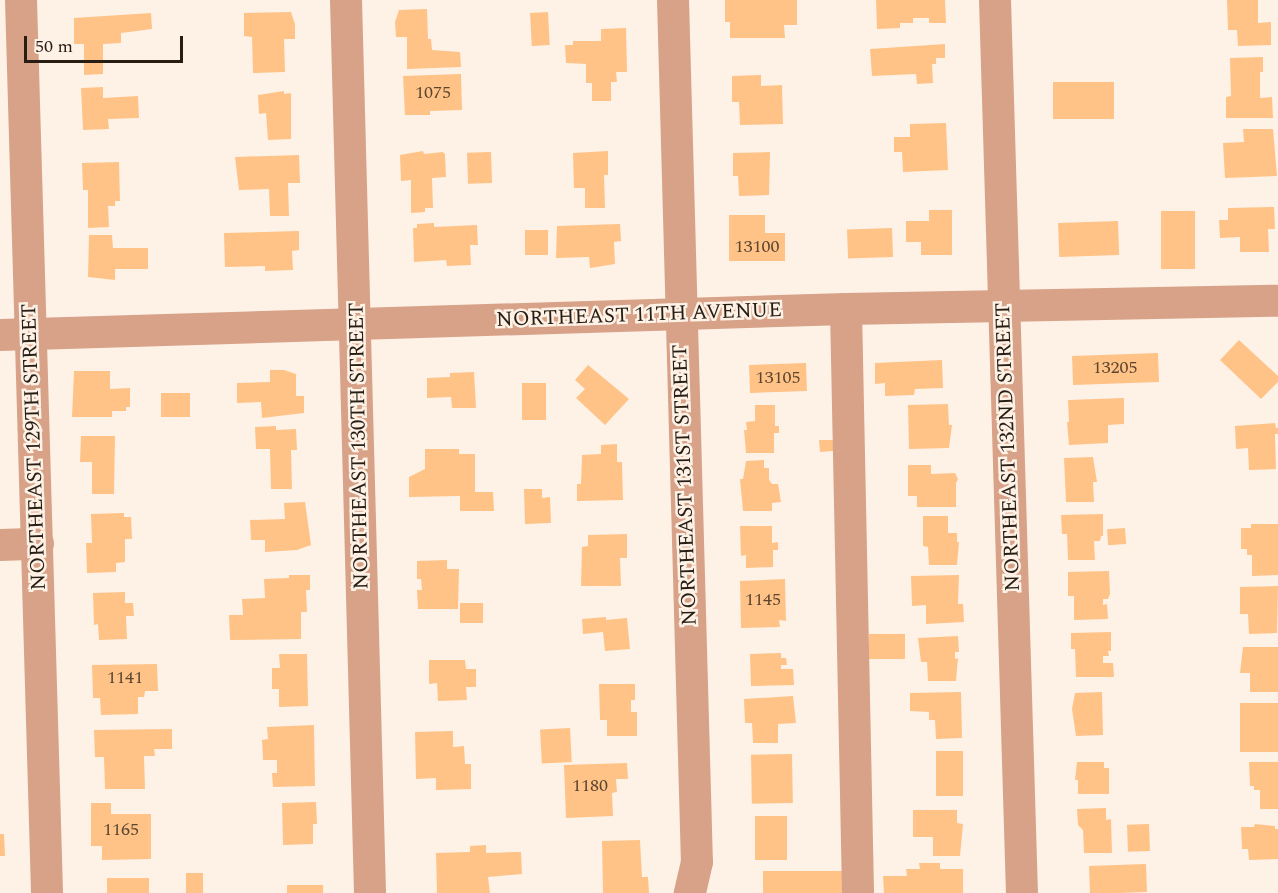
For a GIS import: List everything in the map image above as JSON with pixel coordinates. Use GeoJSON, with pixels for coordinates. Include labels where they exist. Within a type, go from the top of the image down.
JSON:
{"type":"FeatureCollection","features":[{"type":"Feature","properties":{"kind":"street","name":"NORTHEAST 129TH STREET"},"geometry":{"type":"LineString","coordinates":[[21,0],[15,335],[38,544],[47,893]]}},
{"type":"Feature","properties":{"kind":"street","name":"NORTHEAST 130TH STREET"},"geometry":{"type":"LineString","coordinates":[[346,0],[370,893]]}},
{"type":"Feature","properties":{"kind":"street","name":"NORTHEAST 131ST STREET"},"geometry":{"type":"LineString","coordinates":[[673,0],[697,862],[706,893]]}},
{"type":"Feature","properties":{"kind":"street","name":"NORTHEAST 132ND STREET"},"geometry":{"type":"LineString","coordinates":[[995,0],[1022,893]]}},
{"type":"Feature","properties":{"kind":"street","name":"NORTHEAST 11TH AVENUE"},"geometry":{"type":"LineString","coordinates":[[15,335],[846,309],[1278,301]]}},
{"type":"Feature","properties":{"kind":"street"},"geometry":{"type":"LineString","coordinates":[[846,309],[858,893]]}},
{"type":"Feature","properties":{"kind":"street"},"geometry":{"type":"LineString","coordinates":[[0,545],[38,544]]}},
{"type":"Feature","properties":{"kind":"street","name":"NORTHEAST 131ST STREET"},"geometry":{"type":"LineString","coordinates":[[690,893],[697,862]]}},
{"type":"Feature","properties":{"kind":"building"},"geometry":{"type":"Polygon","coordinates":[[[725,0],[797,0],[797,25],[784,25],[785,38],[730,38],[730,22],[725,22],[725,0]]]}},
{"type":"Feature","properties":{"kind":"building"},"geometry":{"type":"Polygon","coordinates":[[[876,0],[945,0],[946,23],[929,23],[929,18],[913,18],[913,23],[900,23],[900,28],[877,29],[876,0]]]}},
{"type":"Feature","properties":{"kind":"building"},"geometry":{"type":"Polygon","coordinates":[[[1227,0],[1258,0],[1258,23],[1271,22],[1271,45],[1238,46],[1237,30],[1228,30],[1227,0]]]}},
{"type":"Feature","properties":{"kind":"building"},"geometry":{"type":"Polygon","coordinates":[[[427,9],[428,39],[431,39],[432,50],[460,52],[461,67],[407,69],[407,37],[396,37],[395,22],[399,10],[427,9]]]}},
{"type":"Feature","properties":{"kind":"building"},"geometry":{"type":"Polygon","coordinates":[[[291,12],[295,24],[295,39],[284,39],[285,72],[253,73],[252,37],[244,36],[244,13],[291,12]]]}},
{"type":"Feature","properties":{"kind":"building"},"geometry":{"type":"Polygon","coordinates":[[[548,12],[550,45],[532,46],[530,13],[548,12]]]}},
{"type":"Feature","properties":{"kind":"building"},"geometry":{"type":"Polygon","coordinates":[[[151,13],[152,29],[121,33],[121,43],[103,44],[103,74],[84,75],[84,44],[74,44],[74,18],[151,13]]]}},
{"type":"Feature","properties":{"kind":"building"},"geometry":{"type":"Polygon","coordinates":[[[626,28],[627,72],[616,72],[617,82],[611,82],[611,101],[592,101],[592,83],[586,83],[586,64],[566,63],[565,45],[573,45],[573,41],[601,41],[601,29],[626,28]]]}},
{"type":"Feature","properties":{"kind":"building"},"geometry":{"type":"Polygon","coordinates":[[[945,44],[945,58],[936,58],[936,64],[932,64],[933,83],[917,84],[916,74],[872,76],[870,49],[945,44]]]}},
{"type":"Feature","properties":{"kind":"building"},"geometry":{"type":"Polygon","coordinates":[[[1263,57],[1263,72],[1260,72],[1260,98],[1272,97],[1273,118],[1226,118],[1226,97],[1231,96],[1230,58],[1263,57]]]}},
{"type":"Feature","properties":{"kind":"building"},"geometry":{"type":"Polygon","coordinates":[[[461,74],[462,110],[430,111],[430,115],[405,115],[403,76],[461,74]]]}},
{"type":"Feature","properties":{"kind":"building"},"geometry":{"type":"Polygon","coordinates":[[[761,75],[761,86],[782,85],[783,124],[740,125],[739,102],[732,102],[732,76],[761,75]]]}},
{"type":"Feature","properties":{"kind":"building"},"geometry":{"type":"Polygon","coordinates":[[[1053,82],[1114,82],[1114,119],[1053,119],[1053,82]]]}},
{"type":"Feature","properties":{"kind":"building"},"geometry":{"type":"Polygon","coordinates":[[[103,87],[103,98],[138,96],[139,118],[108,119],[109,129],[83,130],[81,88],[103,87]]]}},
{"type":"Feature","properties":{"kind":"building"},"geometry":{"type":"Polygon","coordinates":[[[284,91],[284,94],[291,93],[291,139],[268,140],[266,113],[259,114],[258,95],[284,91]]]}},
{"type":"Feature","properties":{"kind":"building"},"geometry":{"type":"Polygon","coordinates":[[[946,123],[948,170],[903,172],[902,152],[894,152],[894,137],[910,137],[910,124],[946,123]]]}},
{"type":"Feature","properties":{"kind":"building"},"geometry":{"type":"Polygon","coordinates":[[[1243,129],[1273,129],[1277,176],[1225,178],[1223,143],[1244,142],[1243,129]]]}},
{"type":"Feature","properties":{"kind":"building"},"geometry":{"type":"Polygon","coordinates":[[[423,151],[424,154],[443,152],[445,154],[446,177],[432,178],[433,208],[425,208],[425,212],[411,213],[411,180],[401,181],[400,155],[423,151]]]}},
{"type":"Feature","properties":{"kind":"building"},"geometry":{"type":"Polygon","coordinates":[[[608,151],[608,175],[604,175],[605,208],[585,208],[585,188],[574,188],[573,153],[608,151]]]}},
{"type":"Feature","properties":{"kind":"building"},"geometry":{"type":"Polygon","coordinates":[[[491,152],[492,183],[468,184],[467,153],[491,152]]]}},
{"type":"Feature","properties":{"kind":"building"},"geometry":{"type":"Polygon","coordinates":[[[770,152],[769,195],[739,196],[738,176],[733,176],[733,153],[770,152]]]}},
{"type":"Feature","properties":{"kind":"building"},"geometry":{"type":"Polygon","coordinates":[[[299,155],[300,183],[288,183],[289,216],[270,216],[269,189],[239,190],[235,157],[299,155]]]}},
{"type":"Feature","properties":{"kind":"building"},"geometry":{"type":"Polygon","coordinates":[[[119,162],[120,201],[115,201],[115,206],[108,206],[109,227],[88,228],[88,190],[83,190],[82,163],[119,162]]]}},
{"type":"Feature","properties":{"kind":"building"},"geometry":{"type":"Polygon","coordinates":[[[1274,207],[1275,229],[1268,229],[1269,252],[1240,252],[1240,237],[1220,238],[1219,220],[1228,220],[1228,208],[1274,207]]]}},
{"type":"Feature","properties":{"kind":"building"},"geometry":{"type":"Polygon","coordinates":[[[929,210],[952,210],[952,255],[921,255],[921,242],[906,242],[906,221],[929,221],[929,210]]]}},
{"type":"Feature","properties":{"kind":"building"},"geometry":{"type":"Polygon","coordinates":[[[1161,211],[1195,211],[1195,269],[1161,269],[1161,211]]]}},
{"type":"Feature","properties":{"kind":"building"},"geometry":{"type":"Polygon","coordinates":[[[729,215],[765,215],[765,233],[785,233],[785,261],[729,261],[729,215]]]}},
{"type":"Feature","properties":{"kind":"building"},"geometry":{"type":"Polygon","coordinates":[[[1118,221],[1119,255],[1059,257],[1058,223],[1118,221]]]}},
{"type":"Feature","properties":{"kind":"building"},"geometry":{"type":"Polygon","coordinates":[[[434,223],[434,227],[477,225],[478,245],[470,245],[471,265],[447,266],[446,260],[414,262],[413,228],[417,228],[417,224],[434,223]]]}},
{"type":"Feature","properties":{"kind":"building"},"geometry":{"type":"Polygon","coordinates":[[[620,224],[621,241],[614,242],[615,264],[590,268],[589,257],[556,258],[557,226],[620,224]]]}},
{"type":"Feature","properties":{"kind":"building"},"geometry":{"type":"Polygon","coordinates":[[[892,228],[893,257],[848,259],[847,230],[892,228]]]}},
{"type":"Feature","properties":{"kind":"building"},"geometry":{"type":"Polygon","coordinates":[[[525,230],[548,230],[548,255],[525,255],[525,230]]]}},
{"type":"Feature","properties":{"kind":"building"},"geometry":{"type":"Polygon","coordinates":[[[299,231],[299,250],[292,251],[293,270],[265,271],[265,266],[225,267],[224,233],[299,231]]]}},
{"type":"Feature","properties":{"kind":"building"},"geometry":{"type":"Polygon","coordinates":[[[89,235],[112,235],[113,248],[148,248],[148,269],[115,269],[115,280],[88,277],[89,235]]]}},
{"type":"Feature","properties":{"kind":"building"},"geometry":{"type":"Polygon","coordinates":[[[1239,340],[1278,376],[1278,382],[1261,399],[1220,360],[1239,340]]]}},
{"type":"Feature","properties":{"kind":"building"},"geometry":{"type":"Polygon","coordinates":[[[1158,353],[1159,382],[1073,385],[1072,356],[1158,353]]]}},
{"type":"Feature","properties":{"kind":"building"},"geometry":{"type":"Polygon","coordinates":[[[942,360],[943,388],[915,389],[914,395],[885,396],[885,383],[875,384],[875,363],[942,360]]]}},
{"type":"Feature","properties":{"kind":"building"},"geometry":{"type":"Polygon","coordinates":[[[806,363],[807,391],[750,393],[749,365],[806,363]]]}},
{"type":"Feature","properties":{"kind":"building"},"geometry":{"type":"Polygon","coordinates":[[[588,365],[629,399],[605,425],[576,398],[585,389],[575,380],[588,365]]]}},
{"type":"Feature","properties":{"kind":"building"},"geometry":{"type":"Polygon","coordinates":[[[270,370],[284,370],[296,374],[296,396],[304,396],[304,413],[262,418],[261,402],[237,403],[237,383],[270,382],[270,370]]]}},
{"type":"Feature","properties":{"kind":"building"},"geometry":{"type":"Polygon","coordinates":[[[74,371],[110,371],[110,389],[130,388],[130,407],[126,407],[126,411],[112,411],[112,417],[72,417],[74,371]]]}},
{"type":"Feature","properties":{"kind":"building"},"geometry":{"type":"Polygon","coordinates":[[[474,372],[476,408],[452,408],[451,397],[427,398],[427,378],[450,377],[450,373],[474,372]]]}},
{"type":"Feature","properties":{"kind":"building"},"geometry":{"type":"Polygon","coordinates":[[[522,383],[546,383],[546,420],[522,420],[522,383]]]}},
{"type":"Feature","properties":{"kind":"building"},"geometry":{"type":"Polygon","coordinates":[[[161,393],[190,393],[190,417],[161,417],[161,393]]]}},
{"type":"Feature","properties":{"kind":"building"},"geometry":{"type":"Polygon","coordinates":[[[1124,398],[1124,424],[1108,425],[1108,443],[1069,445],[1068,400],[1124,398]]]}},
{"type":"Feature","properties":{"kind":"building"},"geometry":{"type":"Polygon","coordinates":[[[948,404],[949,425],[952,425],[949,448],[909,449],[908,405],[948,404]]]}},
{"type":"Feature","properties":{"kind":"building"},"geometry":{"type":"Polygon","coordinates":[[[755,405],[775,405],[775,426],[779,426],[779,433],[774,433],[774,453],[746,453],[744,430],[747,430],[746,422],[755,421],[755,405]]]}},
{"type":"Feature","properties":{"kind":"building"},"geometry":{"type":"Polygon","coordinates":[[[1275,423],[1278,428],[1278,434],[1275,434],[1276,469],[1249,470],[1248,448],[1236,449],[1235,426],[1275,423]]]}},
{"type":"Feature","properties":{"kind":"building"},"geometry":{"type":"Polygon","coordinates":[[[276,426],[276,430],[296,429],[297,450],[291,450],[292,489],[271,489],[270,449],[256,449],[255,427],[276,426]]]}},
{"type":"Feature","properties":{"kind":"building"},"geometry":{"type":"Polygon","coordinates":[[[81,436],[115,436],[114,494],[92,494],[92,462],[80,462],[81,436]]]}},
{"type":"Feature","properties":{"kind":"building"},"geometry":{"type":"Polygon","coordinates":[[[819,440],[833,440],[833,451],[820,452],[819,440]]]}},
{"type":"Feature","properties":{"kind":"building"},"geometry":{"type":"Polygon","coordinates":[[[617,444],[617,462],[622,462],[623,500],[577,501],[577,484],[581,484],[582,455],[601,454],[601,445],[617,444]]]}},
{"type":"Feature","properties":{"kind":"building"},"geometry":{"type":"Polygon","coordinates":[[[425,449],[459,449],[459,454],[475,454],[475,492],[493,492],[494,511],[460,511],[460,496],[409,497],[409,477],[425,469],[425,449]]]}},
{"type":"Feature","properties":{"kind":"building"},"geometry":{"type":"Polygon","coordinates":[[[1093,457],[1097,482],[1093,482],[1094,502],[1066,502],[1064,458],[1093,457]]]}},
{"type":"Feature","properties":{"kind":"building"},"geometry":{"type":"Polygon","coordinates":[[[764,460],[764,468],[769,468],[769,480],[772,484],[778,484],[781,502],[772,503],[772,511],[743,511],[740,479],[743,479],[746,461],[764,460]]]}},
{"type":"Feature","properties":{"kind":"building"},"geometry":{"type":"Polygon","coordinates":[[[908,465],[931,465],[931,474],[955,473],[958,479],[956,507],[917,507],[917,496],[908,496],[908,465]]]}},
{"type":"Feature","properties":{"kind":"building"},"geometry":{"type":"Polygon","coordinates":[[[524,489],[542,489],[542,498],[550,497],[551,523],[525,524],[524,489]]]}},
{"type":"Feature","properties":{"kind":"building"},"geometry":{"type":"Polygon","coordinates":[[[305,502],[311,545],[297,550],[265,552],[265,540],[251,540],[250,520],[285,519],[284,503],[305,502]]]}},
{"type":"Feature","properties":{"kind":"building"},"geometry":{"type":"Polygon","coordinates":[[[124,513],[124,517],[131,517],[132,539],[125,539],[125,562],[116,563],[116,572],[87,573],[86,543],[92,543],[91,514],[124,513]]]}},
{"type":"Feature","properties":{"kind":"building"},"geometry":{"type":"Polygon","coordinates":[[[1103,514],[1103,536],[1100,541],[1094,541],[1095,560],[1068,560],[1067,534],[1062,534],[1061,515],[1103,514]]]}},
{"type":"Feature","properties":{"kind":"building"},"geometry":{"type":"Polygon","coordinates":[[[923,516],[948,516],[948,533],[957,533],[957,542],[959,542],[957,565],[929,565],[928,547],[923,546],[923,516]]]}},
{"type":"Feature","properties":{"kind":"building"},"geometry":{"type":"Polygon","coordinates":[[[1251,524],[1278,524],[1278,575],[1252,576],[1252,555],[1247,555],[1247,549],[1241,549],[1241,528],[1251,528],[1251,524]]]}},
{"type":"Feature","properties":{"kind":"building"},"geometry":{"type":"Polygon","coordinates":[[[740,526],[772,526],[772,543],[778,542],[778,550],[773,550],[773,567],[746,568],[746,555],[741,556],[740,526]]]}},
{"type":"Feature","properties":{"kind":"building"},"geometry":{"type":"Polygon","coordinates":[[[1125,528],[1126,544],[1108,545],[1107,529],[1125,528]]]}},
{"type":"Feature","properties":{"kind":"building"},"geometry":{"type":"Polygon","coordinates":[[[627,534],[627,558],[620,558],[621,586],[581,586],[582,547],[588,546],[588,535],[627,534]]]}},
{"type":"Feature","properties":{"kind":"building"},"geometry":{"type":"Polygon","coordinates":[[[447,560],[447,569],[459,569],[458,609],[418,609],[417,590],[422,590],[421,579],[417,579],[417,561],[447,560]]]}},
{"type":"Feature","properties":{"kind":"building"},"geometry":{"type":"Polygon","coordinates":[[[1109,571],[1110,594],[1108,599],[1103,599],[1103,605],[1107,604],[1108,619],[1074,620],[1074,596],[1068,596],[1068,572],[1109,571]]]}},
{"type":"Feature","properties":{"kind":"building"},"geometry":{"type":"Polygon","coordinates":[[[289,575],[310,575],[310,590],[306,590],[307,612],[301,612],[301,639],[230,640],[229,615],[243,615],[242,599],[265,598],[264,579],[289,578],[289,575]]]}},
{"type":"Feature","properties":{"kind":"building"},"geometry":{"type":"Polygon","coordinates":[[[959,575],[958,604],[963,604],[964,622],[926,624],[926,605],[912,606],[911,576],[959,575]]]}},
{"type":"Feature","properties":{"kind":"building"},"geometry":{"type":"Polygon","coordinates":[[[785,579],[786,621],[779,620],[780,627],[741,628],[740,581],[785,579]]]}},
{"type":"Feature","properties":{"kind":"building"},"geometry":{"type":"Polygon","coordinates":[[[1278,586],[1277,633],[1249,634],[1248,614],[1240,614],[1240,587],[1278,586]]]}},
{"type":"Feature","properties":{"kind":"building"},"geometry":{"type":"Polygon","coordinates":[[[125,592],[125,603],[133,603],[134,616],[126,616],[127,639],[99,640],[98,624],[94,625],[93,593],[125,592]]]}},
{"type":"Feature","properties":{"kind":"building"},"geometry":{"type":"Polygon","coordinates":[[[460,603],[483,603],[483,623],[460,623],[460,603]]]}},
{"type":"Feature","properties":{"kind":"building"},"geometry":{"type":"Polygon","coordinates":[[[606,617],[606,620],[627,618],[630,649],[605,651],[603,632],[583,634],[582,619],[606,617]]]}},
{"type":"Feature","properties":{"kind":"building"},"geometry":{"type":"Polygon","coordinates":[[[1111,632],[1111,651],[1108,651],[1109,656],[1103,656],[1103,663],[1113,663],[1114,677],[1076,677],[1075,649],[1071,649],[1071,633],[1111,632]]]}},
{"type":"Feature","properties":{"kind":"building"},"geometry":{"type":"Polygon","coordinates":[[[869,634],[905,634],[905,659],[869,659],[869,634]]]}},
{"type":"Feature","properties":{"kind":"building"},"geometry":{"type":"Polygon","coordinates":[[[958,636],[959,652],[955,652],[955,659],[958,658],[956,681],[928,681],[927,662],[921,662],[918,638],[958,636]]]}},
{"type":"Feature","properties":{"kind":"building"},"geometry":{"type":"Polygon","coordinates":[[[1243,647],[1278,647],[1278,692],[1250,692],[1250,673],[1240,673],[1243,647]]]}},
{"type":"Feature","properties":{"kind":"building"},"geometry":{"type":"Polygon","coordinates":[[[781,653],[781,658],[786,658],[787,665],[781,665],[781,669],[793,669],[794,685],[751,686],[750,654],[781,653]]]}},
{"type":"Feature","properties":{"kind":"building"},"geometry":{"type":"Polygon","coordinates":[[[279,654],[307,654],[308,706],[279,707],[279,689],[272,689],[272,668],[280,668],[279,654]]]}},
{"type":"Feature","properties":{"kind":"building"},"geometry":{"type":"Polygon","coordinates":[[[429,660],[465,660],[466,669],[476,669],[476,687],[466,687],[467,700],[438,701],[437,683],[429,684],[429,660]]]}},
{"type":"Feature","properties":{"kind":"building"},"geometry":{"type":"Polygon","coordinates":[[[157,664],[158,691],[145,691],[144,697],[138,697],[138,714],[101,715],[100,698],[93,698],[92,665],[157,664]]]}},
{"type":"Feature","properties":{"kind":"building"},"geometry":{"type":"Polygon","coordinates":[[[599,684],[635,684],[635,700],[631,700],[631,712],[637,712],[637,736],[607,736],[607,720],[600,720],[599,684]]]}},
{"type":"Feature","properties":{"kind":"building"},"geometry":{"type":"Polygon","coordinates":[[[961,692],[962,738],[936,739],[935,720],[929,720],[929,712],[910,711],[910,693],[961,692]]]}},
{"type":"Feature","properties":{"kind":"building"},"geometry":{"type":"Polygon","coordinates":[[[1102,692],[1103,735],[1076,736],[1072,709],[1075,693],[1102,692]]]}},
{"type":"Feature","properties":{"kind":"building"},"geometry":{"type":"Polygon","coordinates":[[[793,696],[796,723],[778,724],[778,743],[753,743],[752,723],[745,723],[744,699],[793,696]]]}},
{"type":"Feature","properties":{"kind":"building"},"geometry":{"type":"Polygon","coordinates":[[[1240,703],[1278,703],[1278,752],[1240,752],[1240,703]]]}},
{"type":"Feature","properties":{"kind":"building"},"geometry":{"type":"Polygon","coordinates":[[[314,725],[315,786],[273,787],[272,773],[277,773],[277,760],[263,760],[262,740],[268,739],[267,727],[314,725]]]}},
{"type":"Feature","properties":{"kind":"building"},"geometry":{"type":"Polygon","coordinates":[[[570,728],[572,762],[542,764],[540,730],[570,728]]]}},
{"type":"Feature","properties":{"kind":"building"},"geometry":{"type":"Polygon","coordinates":[[[172,729],[172,749],[154,749],[155,756],[144,756],[145,789],[105,789],[104,757],[95,757],[94,730],[172,729]]]}},
{"type":"Feature","properties":{"kind":"building"},"geometry":{"type":"Polygon","coordinates":[[[453,731],[453,747],[464,746],[465,764],[471,764],[471,789],[436,790],[436,778],[416,779],[415,732],[453,731]]]}},
{"type":"Feature","properties":{"kind":"building"},"geometry":{"type":"Polygon","coordinates":[[[936,751],[963,751],[963,796],[936,796],[936,751]]]}},
{"type":"Feature","properties":{"kind":"building"},"geometry":{"type":"Polygon","coordinates":[[[792,754],[793,803],[752,804],[751,755],[792,754]]]}},
{"type":"Feature","properties":{"kind":"building"},"geometry":{"type":"Polygon","coordinates":[[[1077,762],[1104,762],[1104,768],[1109,768],[1109,794],[1078,794],[1078,780],[1075,780],[1077,762]]]}},
{"type":"Feature","properties":{"kind":"building"},"geometry":{"type":"Polygon","coordinates":[[[1249,762],[1278,762],[1278,809],[1260,809],[1260,790],[1254,790],[1254,786],[1250,786],[1249,762]]]}},
{"type":"Feature","properties":{"kind":"building"},"geometry":{"type":"Polygon","coordinates":[[[627,763],[628,779],[616,779],[617,792],[612,793],[613,816],[566,818],[564,765],[627,763]]]}},
{"type":"Feature","properties":{"kind":"building"},"geometry":{"type":"Polygon","coordinates":[[[316,802],[317,824],[313,824],[313,844],[283,845],[282,803],[316,802]]]}},
{"type":"Feature","properties":{"kind":"building"},"geometry":{"type":"Polygon","coordinates":[[[91,803],[111,803],[111,814],[151,814],[151,859],[102,860],[102,846],[91,846],[91,803]]]}},
{"type":"Feature","properties":{"kind":"building"},"geometry":{"type":"Polygon","coordinates":[[[1106,808],[1106,820],[1111,819],[1112,853],[1084,853],[1083,830],[1078,825],[1077,809],[1106,808]]]}},
{"type":"Feature","properties":{"kind":"building"},"geometry":{"type":"Polygon","coordinates":[[[913,810],[957,810],[957,823],[963,824],[960,856],[933,856],[933,837],[913,837],[913,810]]]}},
{"type":"Feature","properties":{"kind":"building"},"geometry":{"type":"Polygon","coordinates":[[[755,816],[787,816],[787,860],[755,860],[755,816]]]}},
{"type":"Feature","properties":{"kind":"building"},"geometry":{"type":"Polygon","coordinates":[[[1149,824],[1150,851],[1128,852],[1127,825],[1149,824]]]}},
{"type":"Feature","properties":{"kind":"building"},"geometry":{"type":"Polygon","coordinates":[[[1255,824],[1275,826],[1275,829],[1278,829],[1278,859],[1249,860],[1248,849],[1242,849],[1241,827],[1254,827],[1255,824]]]}},
{"type":"Feature","properties":{"kind":"building"},"geometry":{"type":"Polygon","coordinates":[[[0,834],[4,834],[5,856],[0,856],[0,834]]]}},
{"type":"Feature","properties":{"kind":"building"},"geometry":{"type":"Polygon","coordinates":[[[640,840],[642,877],[648,877],[649,893],[603,893],[602,841],[640,840]]]}},
{"type":"Feature","properties":{"kind":"building"},"geometry":{"type":"Polygon","coordinates":[[[486,845],[486,853],[521,852],[522,874],[488,877],[490,893],[437,893],[436,853],[470,852],[470,846],[486,845]]]}},
{"type":"Feature","properties":{"kind":"building"},"geometry":{"type":"Polygon","coordinates":[[[919,863],[940,863],[940,869],[963,869],[963,893],[884,893],[883,876],[907,876],[906,869],[920,869],[919,863]]]}},
{"type":"Feature","properties":{"kind":"building"},"geometry":{"type":"Polygon","coordinates":[[[1146,864],[1147,892],[1090,893],[1089,866],[1146,864]]]}},
{"type":"Feature","properties":{"kind":"building"},"geometry":{"type":"Polygon","coordinates":[[[763,871],[844,871],[844,893],[763,893],[763,871]]]}},
{"type":"Feature","properties":{"kind":"building"},"geometry":{"type":"Polygon","coordinates":[[[186,873],[203,873],[203,893],[186,893],[186,873]]]}},
{"type":"Feature","properties":{"kind":"building"},"geometry":{"type":"Polygon","coordinates":[[[107,878],[149,878],[149,893],[107,893],[107,878]]]}},
{"type":"Feature","properties":{"kind":"building"},"geometry":{"type":"Polygon","coordinates":[[[287,885],[323,885],[323,893],[287,893],[287,885]]]}}]}
